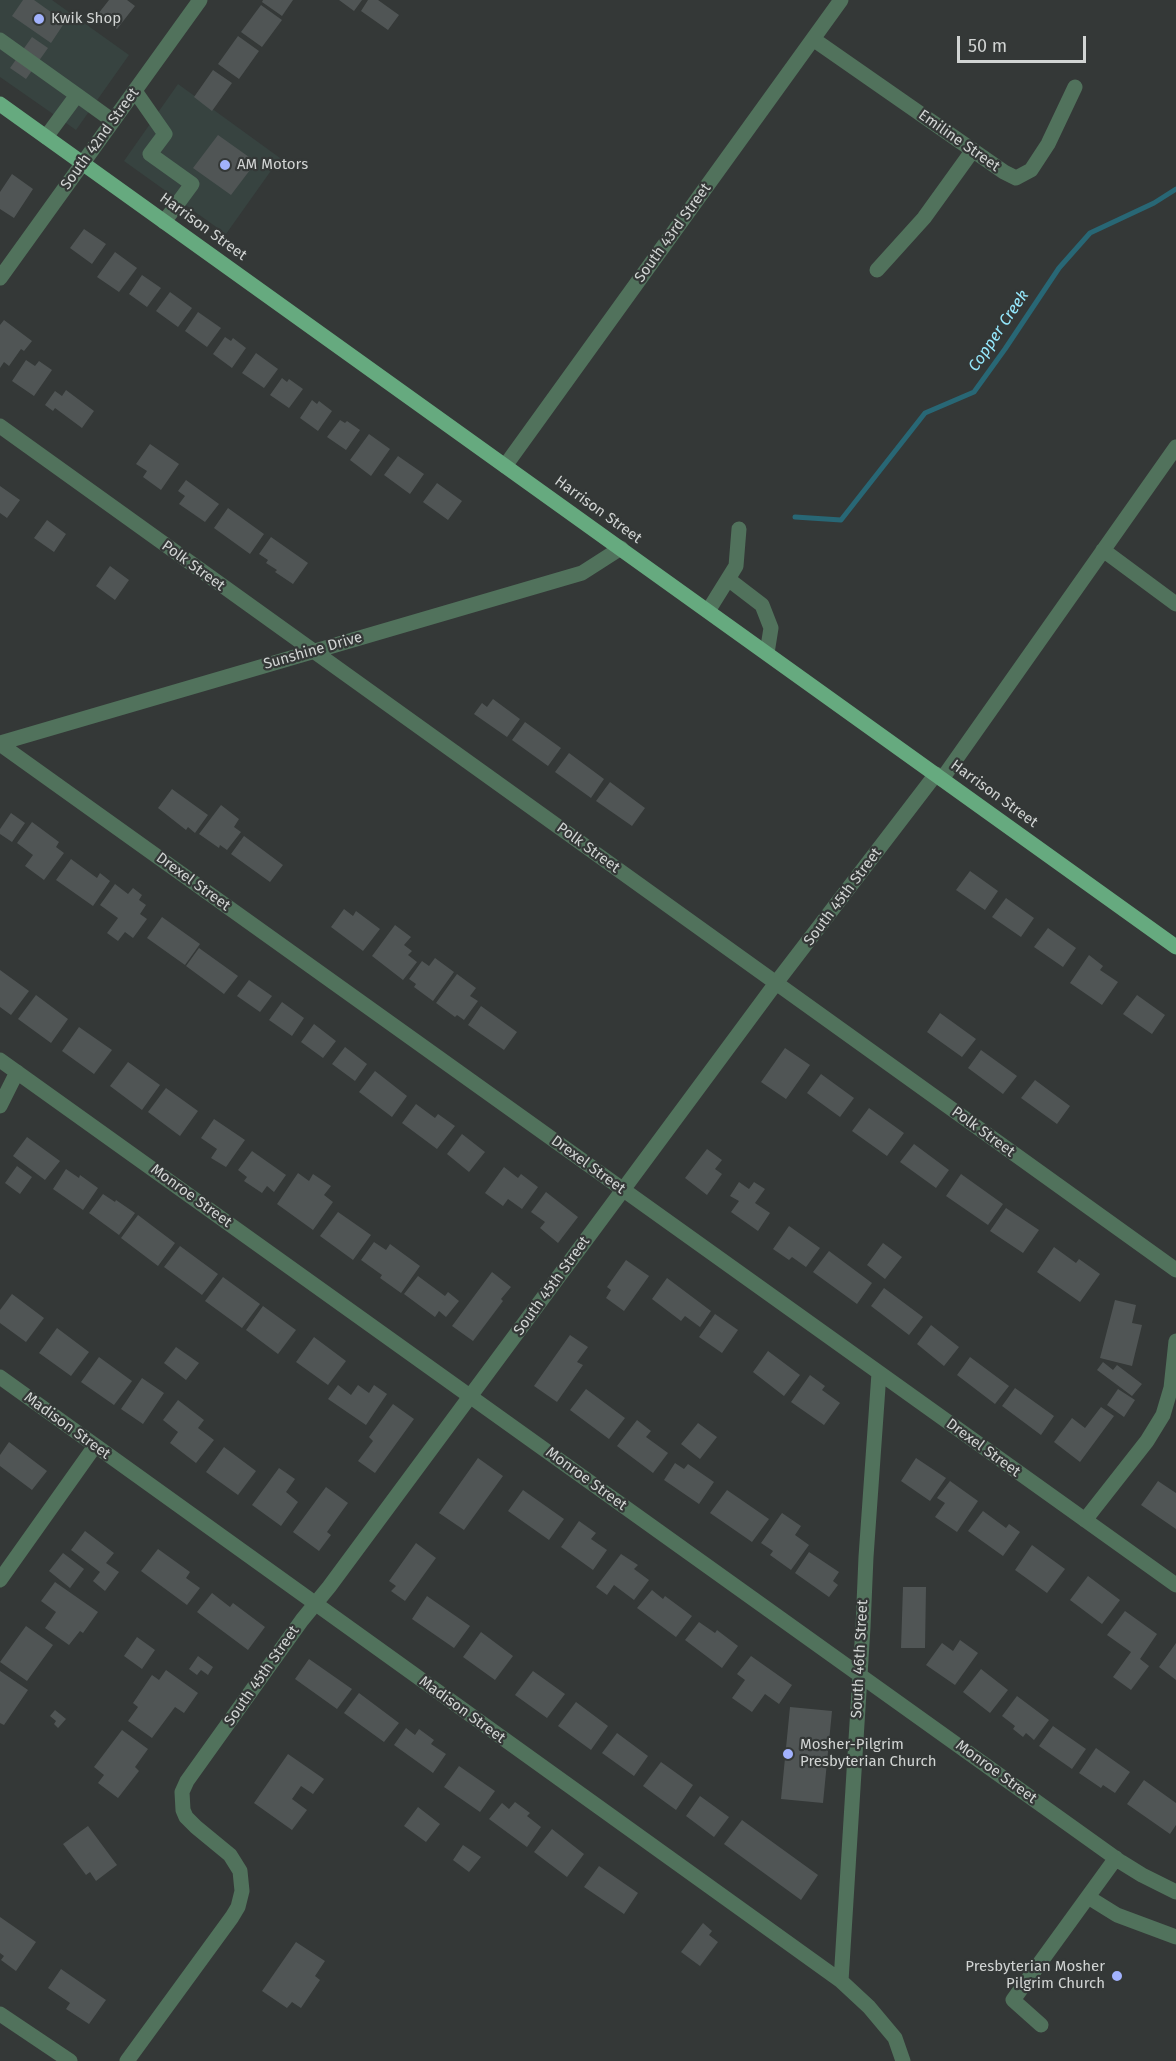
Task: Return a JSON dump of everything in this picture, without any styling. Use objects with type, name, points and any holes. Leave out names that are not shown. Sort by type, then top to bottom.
[{"type":"main road","name":"Harrison Street","points":[[0,104],[1176,946]]},
{"type":"street","name":"South 42nd Street","points":[[0,278],[200,0]]},
{"type":"street","name":"South 43rd Street","points":[[505,466],[841,0]]},
{"type":"street","name":"Emiline Street","points":[[813,39],[1004,172],[1016,178],[1030,170],[1048,144],[1075,87]]},
{"type":"street","points":[[0,40],[113,121]]},
{"type":"street","points":[[135,91],[165,134],[150,154],[192,184],[164,222]]},
{"type":"street","points":[[46,137],[77,95]]},
{"type":"street","points":[[877,270],[924,218],[973,150]]},
{"type":"street","name":"Polk Street","points":[[0,426],[1176,1270]]},
{"type":"street","name":"South 45th Street","points":[[127,2061],[232,1917],[242,1891],[238,1866],[230,1855],[186,1817],[182,1805],[182,1792],[187,1781],[315,1604],[776,983],[939,777],[1176,447]]},
{"type":"street","points":[[708,611],[736,566],[739,529]]},
{"type":"street","name":"Sunshine Drive","points":[[0,743],[582,573],[621,548]]},
{"type":"street","points":[[1103,550],[1176,603]]},
{"type":"street","points":[[728,579],[762,605],[771,628],[767,653]]},
{"type":"street","name":"Drexel Street","points":[[0,743],[1176,1585]]},
{"type":"street","name":"Monroe Street","points":[[0,1060],[1116,1858],[1142,1875],[1176,1892]]},
{"type":"street","points":[[0,1106],[17,1072]]},
{"type":"street","points":[[1084,1520],[1148,1441],[1159,1422],[1171,1389],[1176,1341]]},
{"type":"street","name":"South 46th Street","points":[[841,1981],[879,1373]]},
{"type":"street","name":"Madison Street","points":[[0,1377],[841,1981],[869,2007],[895,2037],[903,2061]]},
{"type":"street","points":[[0,1580],[95,1446]]},
{"type":"street","points":[[1041,2025],[1013,2000],[1116,1858]]},
{"type":"street","points":[[1089,1897],[1117,1915],[1176,1937]]},
{"type":"street","points":[[0,2014],[70,2061]]},
{"type":"shaded area","name":"Kwik Shop","points":[[0,0],[52,0],[129,55],[76,130],[0,77]]},
{"type":"shaded area","points":[[178,84],[280,158],[226,234],[124,161]]},
{"type":"building","name":"Kwik Shop","points":[[23,0],[34,0],[65,22],[51,43],[12,16]]},
{"type":"building","points":[[109,0],[127,0],[135,6],[117,29],[98,14]]},
{"type":"building","points":[[263,0],[293,0],[282,16],[262,2]]},
{"type":"building","points":[[339,0],[362,0],[354,11]]},
{"type":"building","points":[[368,0],[378,0],[399,15],[388,30],[361,11]]},
{"type":"building","points":[[261,5],[282,20],[262,47],[241,32]]},
{"type":"building","points":[[238,36],[259,51],[239,79],[218,64]]},
{"type":"building","points":[[32,37],[48,48],[26,79],[10,68]]},
{"type":"building","points":[[213,70],[232,83],[212,111],[194,97]]},
{"type":"building","name":"AM Motors","points":[[218,135],[256,162],[231,195],[193,168]]},
{"type":"building","points":[[12,174],[33,189],[14,218],[0,209],[0,192]]},
{"type":"building","points":[[84,229],[106,244],[92,264],[70,248]]},
{"type":"building","points":[[115,252],[137,268],[119,292],[97,277]]},
{"type":"building","points":[[142,275],[161,288],[147,307],[129,294]]},
{"type":"building","points":[[170,292],[192,308],[178,327],[156,311]]},
{"type":"building","points":[[198,312],[221,328],[207,347],[185,331]]},
{"type":"building","points":[[4,320],[32,341],[24,351],[21,349],[9,366],[4,362],[0,368],[0,325]]},
{"type":"building","points":[[225,337],[231,341],[233,338],[246,348],[232,368],[213,354]]},
{"type":"building","points":[[256,353],[278,369],[264,388],[242,373]]},
{"type":"building","points":[[26,360],[35,366],[39,361],[52,370],[34,396],[12,381]]},
{"type":"building","points":[[282,378],[287,382],[289,379],[303,389],[289,408],[270,395]]},
{"type":"building","points":[[66,390],[94,411],[82,428],[55,408],[53,411],[45,405],[55,391],[62,396]]},
{"type":"building","points":[[312,400],[317,404],[319,401],[332,411],[318,431],[300,418]]},
{"type":"building","points":[[340,420],[345,423],[347,421],[360,430],[346,450],[327,437]]},
{"type":"building","points":[[369,434],[390,449],[371,476],[350,460]]},
{"type":"building","points":[[150,444],[179,464],[161,490],[143,477],[147,471],[136,464]]},
{"type":"building","points":[[398,456],[424,474],[410,494],[384,475]]},
{"type":"building","points":[[186,480],[219,504],[205,522],[179,504],[185,496],[178,491]]},
{"type":"building","points":[[437,483],[462,501],[448,520],[423,502]]},
{"type":"building","points":[[0,486],[20,500],[7,518],[0,513]]},
{"type":"building","points":[[228,508],[264,534],[250,554],[214,528]]},
{"type":"building","points":[[47,520],[66,534],[54,552],[34,538]]},
{"type":"building","points":[[271,537],[308,563],[293,584],[275,572],[277,570],[266,563],[268,560],[259,554]]},
{"type":"building","points":[[110,566],[129,580],[115,600],[96,586]]},
{"type":"building","points":[[493,699],[520,719],[507,737],[474,714],[482,703],[487,707]]},
{"type":"building","points":[[525,722],[561,748],[548,766],[512,740]]},
{"type":"building","points":[[569,753],[604,779],[591,798],[555,772]]},
{"type":"building","points":[[610,782],[645,808],[632,826],[596,801]]},
{"type":"building","points":[[172,789],[208,815],[195,833],[188,827],[186,830],[158,808]]},
{"type":"building","points":[[221,805],[239,819],[234,827],[241,832],[227,850],[220,845],[219,848],[199,834]]},
{"type":"building","points":[[11,813],[25,823],[12,842],[0,834],[0,829]]},
{"type":"building","points":[[32,822],[59,842],[56,847],[64,853],[44,880],[25,866],[33,855],[17,843]]},
{"type":"building","points":[[244,836],[283,865],[270,882],[231,854]]},
{"type":"building","points":[[71,859],[97,878],[100,873],[110,881],[93,906],[56,880]]},
{"type":"building","points":[[970,871],[998,891],[985,910],[956,890]]},
{"type":"building","points":[[115,884],[128,894],[133,888],[142,895],[139,900],[146,905],[140,914],[147,919],[133,938],[125,932],[118,941],[107,933],[118,918],[100,905]]},
{"type":"building","points":[[1006,898],[1034,918],[1021,937],[992,917]]},
{"type":"building","points":[[344,909],[353,916],[356,911],[380,929],[363,951],[331,927]]},
{"type":"building","points":[[162,917],[200,944],[185,965],[147,938]]},
{"type":"building","points":[[395,925],[411,937],[404,945],[412,951],[408,955],[417,962],[403,980],[372,956]]},
{"type":"building","points":[[1048,928],[1076,948],[1063,967],[1034,947]]},
{"type":"building","points":[[199,948],[238,976],[224,994],[186,966]]},
{"type":"building","points":[[1089,955],[1103,966],[1100,970],[1118,982],[1102,1005],[1070,983]]},
{"type":"building","points":[[435,958],[454,972],[433,1001],[414,987],[416,984],[409,979],[422,961],[429,966]]},
{"type":"building","points":[[0,970],[29,991],[11,1015],[0,1007]]},
{"type":"building","points":[[457,974],[476,988],[470,996],[478,1001],[464,1020],[457,1015],[455,1017],[436,1003]]},
{"type":"building","points":[[249,980],[272,996],[260,1012],[237,996]]},
{"type":"building","points":[[36,995],[68,1019],[51,1043],[18,1019]]},
{"type":"building","points":[[1137,995],[1165,1015],[1152,1034],[1123,1014]]},
{"type":"building","points":[[282,1002],[304,1018],[292,1036],[269,1020]]},
{"type":"building","points":[[481,1006],[517,1032],[504,1050],[468,1025]]},
{"type":"building","points":[[940,1013],[976,1039],[962,1057],[927,1032]]},
{"type":"building","points":[[314,1024],[336,1041],[323,1058],[301,1042]]},
{"type":"building","points":[[79,1027],[112,1050],[94,1074],[62,1051]]},
{"type":"building","points":[[345,1047],[367,1064],[355,1081],[332,1064]]},
{"type":"building","points":[[785,1048],[810,1065],[786,1099],[761,1082]]},
{"type":"building","points":[[981,1050],[1017,1076],[1003,1094],[968,1068]]},
{"type":"building","points":[[128,1062],[160,1085],[142,1110],[110,1086]]},
{"type":"building","points":[[375,1071],[407,1096],[392,1117],[359,1092]]},
{"type":"building","points":[[821,1074],[854,1098],[840,1117],[807,1093]]},
{"type":"building","points":[[1035,1080],[1070,1106],[1057,1124],[1021,1098]]},
{"type":"building","points":[[166,1088],[198,1111],[180,1136],[148,1112]]},
{"type":"building","points":[[416,1104],[435,1118],[438,1114],[455,1126],[437,1149],[402,1123]]},
{"type":"building","points":[[869,1108],[904,1133],[887,1156],[852,1131]]},
{"type":"building","points":[[214,1119],[245,1140],[226,1167],[211,1158],[217,1149],[201,1138]]},
{"type":"building","points":[[462,1134],[485,1152],[469,1172],[447,1154]]},
{"type":"building","points":[[27,1137],[60,1161],[45,1180],[13,1156]]},
{"type":"building","points":[[914,1144],[949,1170],[936,1188],[900,1162]]},
{"type":"building","points":[[707,1149],[722,1160],[715,1169],[722,1174],[707,1195],[685,1178]]},
{"type":"building","points":[[252,1151],[286,1175],[274,1192],[267,1186],[262,1193],[244,1181],[247,1177],[238,1170]]},
{"type":"building","points":[[17,1166],[32,1177],[20,1194],[5,1183]]},
{"type":"building","points":[[504,1167],[518,1178],[521,1174],[538,1187],[522,1209],[508,1199],[503,1206],[485,1193]]},
{"type":"building","points":[[66,1169],[79,1178],[80,1175],[98,1188],[83,1210],[53,1189]]},
{"type":"building","points":[[298,1173],[309,1181],[313,1174],[331,1186],[324,1195],[333,1202],[313,1230],[277,1204]]},
{"type":"building","points":[[961,1174],[1003,1204],[988,1225],[946,1196]]},
{"type":"building","points":[[739,1182],[749,1189],[754,1182],[765,1189],[755,1203],[770,1213],[758,1231],[731,1212],[739,1201],[730,1196]]},
{"type":"building","points":[[546,1192],[578,1217],[558,1243],[540,1228],[545,1222],[531,1212]]},
{"type":"building","points":[[103,1194],[135,1213],[119,1235],[89,1213]]},
{"type":"building","points":[[1006,1208],[1039,1230],[1023,1253],[990,1231]]},
{"type":"building","points":[[338,1212],[371,1235],[353,1260],[320,1236]]},
{"type":"building","points":[[138,1215],[175,1243],[158,1266],[121,1238]]},
{"type":"building","points":[[789,1226],[820,1248],[806,1267],[792,1257],[789,1260],[773,1249]]},
{"type":"building","points":[[374,1242],[386,1250],[390,1244],[420,1266],[401,1293],[361,1260]]},
{"type":"building","points":[[883,1243],[902,1257],[885,1279],[867,1265]]},
{"type":"building","points":[[180,1246],[218,1274],[202,1295],[164,1267]]},
{"type":"building","points":[[1054,1247],[1076,1263],[1079,1259],[1100,1274],[1080,1302],[1037,1272]]},
{"type":"building","points":[[829,1251],[872,1283],[857,1304],[813,1272]]},
{"type":"building","points":[[626,1260],[649,1276],[624,1311],[606,1298],[611,1290],[607,1287]]},
{"type":"building","points":[[492,1272],[511,1287],[473,1341],[452,1326]]},
{"type":"building","points":[[418,1276],[445,1296],[448,1292],[459,1301],[446,1317],[439,1311],[435,1317],[404,1294]]},
{"type":"building","points":[[223,1277],[260,1304],[242,1328],[205,1301]]},
{"type":"building","points":[[667,1278],[711,1311],[700,1327],[685,1316],[681,1321],[652,1299]]},
{"type":"building","points":[[884,1288],[923,1317],[909,1335],[871,1306]]},
{"type":"building","points":[[12,1294],[44,1318],[26,1342],[0,1323],[0,1310]]},
{"type":"building","points":[[1115,1300],[1136,1305],[1132,1323],[1142,1325],[1132,1366],[1100,1358]]},
{"type":"building","points":[[263,1306],[296,1330],[278,1354],[246,1330]]},
{"type":"building","points":[[715,1314],[738,1330],[722,1353],[699,1337]]},
{"type":"building","points":[[931,1325],[959,1347],[944,1366],[917,1344]]},
{"type":"building","points":[[57,1328],[89,1352],[71,1376],[39,1353]]},
{"type":"building","points":[[570,1335],[588,1347],[577,1362],[583,1365],[557,1402],[534,1386]]},
{"type":"building","points":[[314,1337],[346,1361],[328,1385],[296,1362]]},
{"type":"building","points":[[176,1347],[199,1363],[186,1380],[164,1363]]},
{"type":"building","points":[[768,1351],[800,1375],[784,1396],[753,1372]]},
{"type":"building","points":[[99,1357],[132,1381],[114,1405],[81,1382]]},
{"type":"building","points":[[970,1357],[1009,1386],[995,1404],[957,1375]]},
{"type":"building","points":[[1103,1362],[1113,1370],[1117,1365],[1142,1384],[1132,1396],[1097,1370]]},
{"type":"building","points":[[810,1375],[825,1386],[822,1390],[840,1403],[824,1425],[791,1402]]},
{"type":"building","points":[[142,1378],[164,1393],[143,1424],[121,1409]]},
{"type":"building","points":[[338,1385],[351,1395],[358,1385],[369,1393],[374,1385],[387,1394],[366,1425],[328,1399]]},
{"type":"building","points":[[1015,1388],[1054,1416],[1041,1435],[1002,1406]]},
{"type":"building","points":[[586,1389],[625,1418],[609,1439],[570,1410]]},
{"type":"building","points":[[1118,1389],[1135,1400],[1124,1417],[1107,1405]]},
{"type":"building","points":[[178,1400],[204,1420],[198,1428],[214,1440],[196,1463],[170,1443],[178,1432],[163,1420]]},
{"type":"building","points":[[393,1404],[414,1419],[375,1473],[358,1461],[373,1441],[369,1437]]},
{"type":"building","points":[[1101,1407],[1114,1416],[1080,1462],[1054,1442],[1072,1418],[1085,1428]]},
{"type":"building","points":[[637,1420],[651,1431],[646,1437],[668,1453],[653,1473],[617,1446]]},
{"type":"building","points":[[698,1423],[717,1437],[700,1459],[681,1444]]},
{"type":"building","points":[[9,1442],[47,1471],[32,1490],[0,1466],[0,1455]]},
{"type":"building","points":[[224,1447],[256,1471],[238,1495],[206,1472]]},
{"type":"building","points":[[478,1458],[503,1476],[464,1530],[439,1513]]},
{"type":"building","points":[[916,1458],[946,1478],[930,1501],[901,1481]]},
{"type":"building","points":[[675,1463],[684,1469],[688,1464],[714,1482],[699,1504],[664,1480]]},
{"type":"building","points":[[279,1468],[295,1479],[286,1492],[298,1502],[281,1526],[252,1505]]},
{"type":"building","points":[[950,1481],[978,1501],[957,1532],[935,1517],[945,1503],[937,1498]]},
{"type":"building","points":[[1158,1481],[1176,1493],[1176,1529],[1141,1505]]},
{"type":"building","points":[[326,1487],[348,1503],[327,1532],[331,1535],[319,1551],[293,1532]]},
{"type":"building","points":[[523,1490],[564,1519],[549,1540],[508,1511]]},
{"type":"building","points":[[727,1490],[769,1519],[752,1542],[710,1513]]},
{"type":"building","points":[[983,1511],[1006,1528],[1009,1524],[1020,1532],[1003,1556],[968,1531]]},
{"type":"building","points":[[782,1513],[801,1526],[795,1535],[809,1545],[791,1570],[770,1555],[773,1551],[761,1543]]},
{"type":"building","points":[[579,1521],[596,1533],[591,1539],[607,1550],[593,1570],[561,1547]]},
{"type":"building","points":[[85,1531],[114,1553],[106,1563],[119,1572],[105,1591],[93,1581],[100,1572],[71,1550]]},
{"type":"building","points":[[416,1543],[436,1558],[405,1601],[391,1591],[396,1586],[389,1581]]},
{"type":"building","points":[[1032,1545],[1065,1569],[1047,1593],[1015,1570]]},
{"type":"building","points":[[158,1549],[190,1572],[186,1578],[200,1588],[187,1605],[141,1571]]},
{"type":"building","points":[[809,1552],[839,1572],[833,1581],[838,1585],[829,1597],[795,1573]]},
{"type":"building","points":[[63,1553],[84,1569],[70,1588],[49,1571]]},
{"type":"building","points":[[621,1554],[638,1565],[634,1569],[649,1580],[634,1600],[614,1585],[607,1595],[596,1587]]},
{"type":"building","points":[[1088,1576],[1120,1600],[1102,1624],[1070,1600]]},
{"type":"building","points":[[55,1582],[98,1612],[83,1633],[80,1631],[69,1645],[45,1628],[56,1612],[41,1601]]},
{"type":"building","points":[[903,1587],[926,1587],[925,1648],[901,1648]]},
{"type":"building","points":[[652,1590],[663,1599],[665,1596],[692,1616],[676,1637],[637,1608]]},
{"type":"building","points":[[212,1593],[230,1607],[233,1603],[265,1627],[248,1650],[197,1612]]},
{"type":"building","points":[[427,1596],[470,1626],[454,1648],[412,1619]]},
{"type":"building","points":[[1125,1611],[1157,1634],[1140,1659],[1149,1666],[1131,1690],[1113,1677],[1131,1652],[1107,1635]]},
{"type":"building","points":[[699,1622],[715,1633],[717,1630],[738,1646],[722,1668],[685,1640]]},
{"type":"building","points":[[26,1626],[53,1645],[27,1681],[0,1662]]},
{"type":"building","points":[[481,1632],[513,1656],[495,1680],[463,1657]]},
{"type":"building","points":[[137,1637],[155,1650],[142,1669],[124,1656]]},
{"type":"building","points":[[960,1640],[978,1653],[955,1685],[926,1665],[942,1643],[953,1651]]},
{"type":"building","points":[[1176,1643],[1176,1680],[1159,1667]]},
{"type":"building","points":[[198,1656],[213,1667],[208,1675],[201,1670],[197,1675],[189,1669]]},
{"type":"building","points":[[751,1656],[792,1685],[779,1704],[765,1694],[752,1712],[732,1698],[745,1680],[737,1674]]},
{"type":"building","points":[[309,1659],[352,1689],[337,1709],[295,1679]]},
{"type":"building","points":[[981,1669],[1008,1690],[990,1713],[963,1692]]},
{"type":"building","points":[[166,1670],[198,1693],[184,1713],[175,1707],[152,1738],[128,1721],[138,1707],[133,1703],[152,1675],[159,1680]]},
{"type":"building","points":[[0,1671],[28,1690],[4,1725],[0,1723]]},
{"type":"building","points":[[533,1671],[565,1694],[547,1718],[515,1695]]},
{"type":"building","points":[[359,1693],[399,1723],[384,1742],[344,1713]]},
{"type":"building","points":[[1017,1696],[1049,1720],[1034,1740],[1026,1733],[1023,1737],[1013,1729],[1015,1726],[1002,1716]]},
{"type":"building","points":[[576,1702],[608,1726],[591,1750],[558,1726]]},
{"type":"building","points":[[790,1707],[832,1711],[823,1803],[781,1799]]},
{"type":"building","points":[[55,1710],[66,1719],[58,1728],[54,1724],[56,1721],[50,1716]]},
{"type":"building","points":[[1053,1726],[1086,1749],[1072,1769],[1039,1746]]},
{"type":"building","points":[[406,1728],[415,1735],[419,1729],[434,1740],[431,1744],[446,1754],[433,1773],[394,1745]]},
{"type":"building","points":[[122,1730],[148,1749],[135,1767],[139,1771],[118,1798],[98,1783],[104,1775],[94,1767]]},
{"type":"building","points":[[617,1733],[648,1756],[634,1776],[602,1753]]},
{"type":"building","points":[[1096,1748],[1130,1772],[1115,1793],[1103,1785],[1101,1788],[1079,1773]]},
{"type":"building","points":[[288,1754],[324,1779],[313,1794],[301,1786],[292,1799],[307,1810],[292,1830],[254,1803]]},
{"type":"building","points":[[661,1762],[693,1785],[676,1810],[643,1786]]},
{"type":"building","points":[[459,1766],[495,1791],[480,1812],[444,1787]]},
{"type":"building","points":[[1144,1780],[1176,1803],[1176,1825],[1170,1834],[1127,1804]]},
{"type":"building","points":[[700,1796],[729,1817],[714,1837],[686,1816]]},
{"type":"building","points":[[515,1802],[530,1813],[527,1816],[541,1827],[527,1847],[489,1819],[502,1803],[509,1809]]},
{"type":"building","points":[[418,1807],[440,1824],[426,1842],[404,1826]]},
{"type":"building","points":[[742,1820],[818,1875],[801,1900],[724,1844]]},
{"type":"building","points":[[88,1826],[117,1865],[96,1881],[90,1872],[86,1875],[63,1844]]},
{"type":"building","points":[[552,1829],[584,1854],[567,1877],[534,1852]]},
{"type":"building","points":[[463,1845],[481,1857],[469,1872],[453,1860]]},
{"type":"building","points":[[599,1866],[638,1893],[624,1914],[584,1887]]},
{"type":"building","points":[[0,1917],[36,1942],[16,1971],[1,1960],[4,1956],[0,1953]]},
{"type":"building","points":[[703,1923],[712,1931],[709,1935],[718,1942],[700,1966],[681,1952]]},
{"type":"building","points":[[296,1942],[325,1961],[315,1976],[320,1980],[301,2008],[292,2002],[287,2008],[262,1991]]},
{"type":"building","points":[[61,1969],[106,2000],[89,2024],[66,2009],[70,2003],[48,1988]]},
{"type":"waterway","name":"Copper Creek","points":[[795,517],[841,520],[925,413],[974,392],[1059,268],[1090,233],[1154,203],[1176,189]]},
{"type":"place","name":"Kwik Shop","points":[[39,19]]},
{"type":"place","name":"AM Motors","points":[[225,165]]},
{"type":"place","name":"Mosher-Pilgrim Presbyterian Church","points":[[788,1754]]},
{"type":"place","name":"Presbyterian Mosher Pilgrim Church","points":[[1117,1976]]}]
